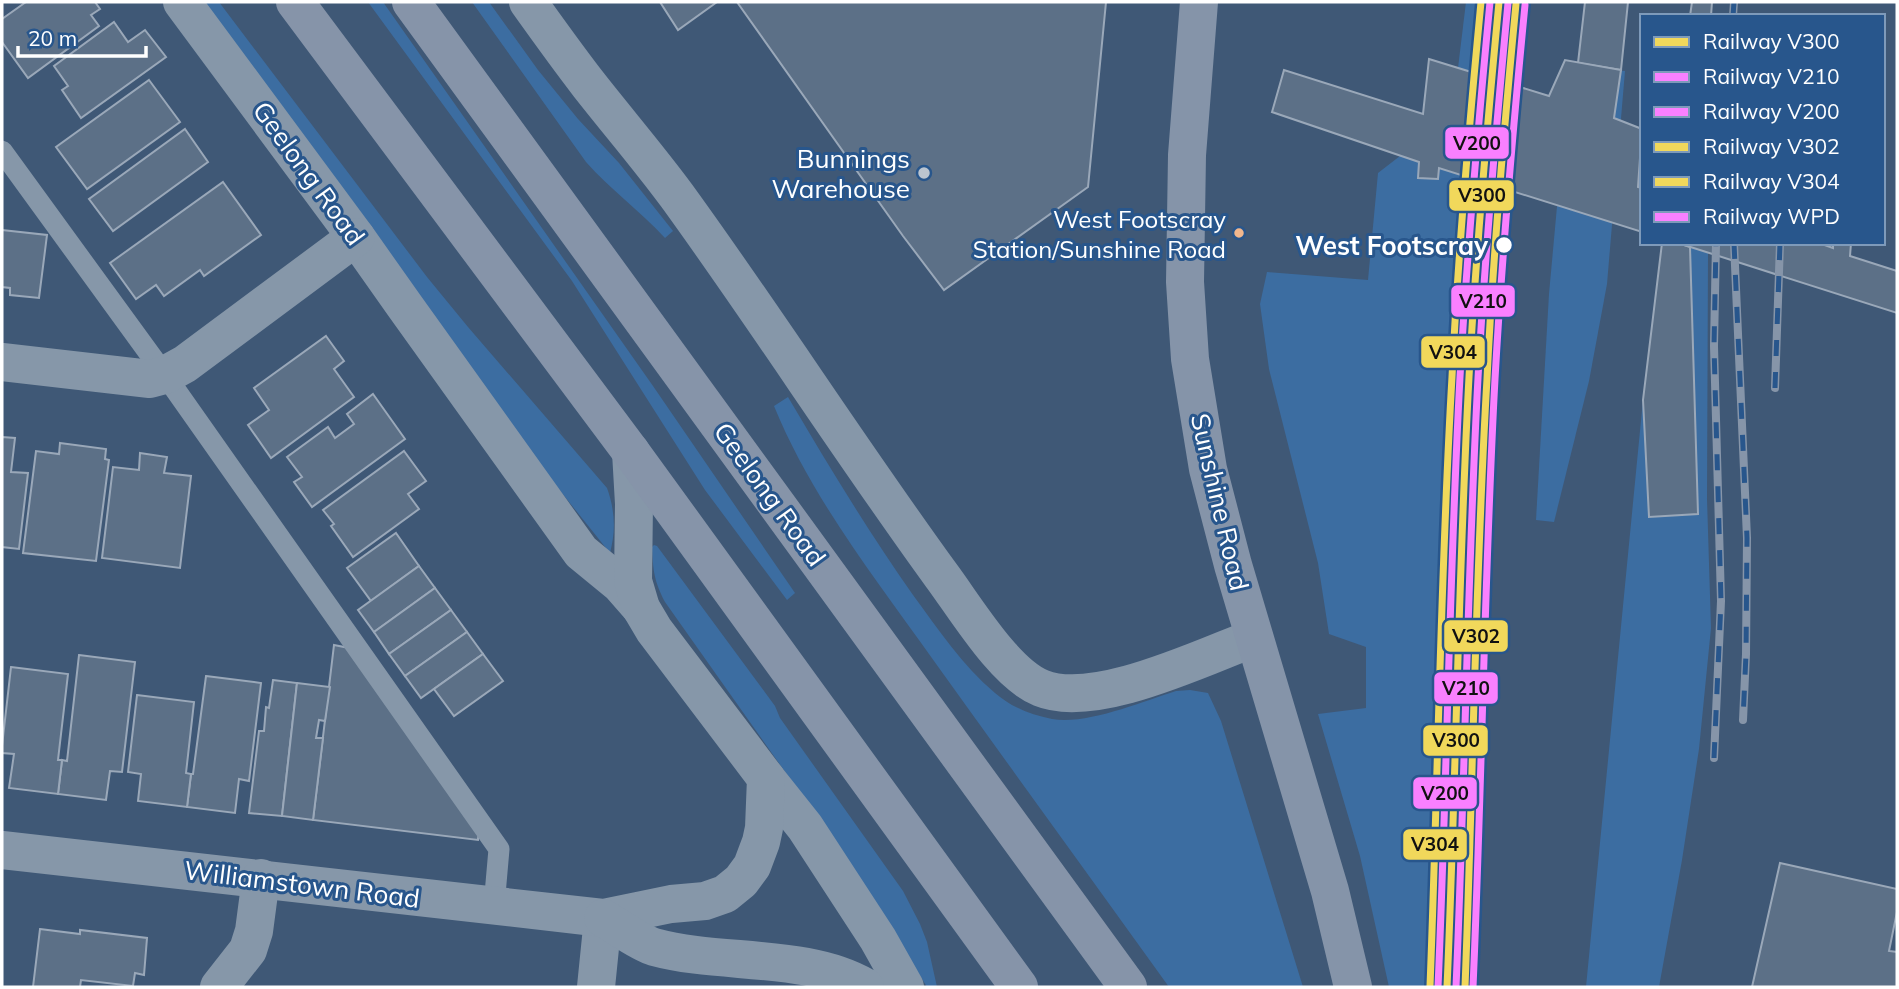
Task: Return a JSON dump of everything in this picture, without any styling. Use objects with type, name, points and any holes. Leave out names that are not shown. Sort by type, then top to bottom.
[{"type":"highway","points":[[295,2],[631,452],[1019,987]]},
{"type":"highway","name":"Geelong Road","points":[[411,2],[1122,979]]},
{"type":"main road","name":"Sunshine Road","points":[[1199,2],[1187,155],[1185,282],[1189,359],[1208,469],[1233,565],[1330,891],[1353,987]]},
{"type":"street","name":"Geelong Road","points":[[182,2],[356,237],[580,552],[620,584],[641,608],[654,630],[805,827],[878,939],[905,987]]},
{"type":"street","points":[[528,2],[581,75],[677,196],[910,532],[994,647],[1022,677],[1050,691],[1080,693],[1106,690],[1136,682],[1254,638]]},
{"type":"street","points":[[2,362],[150,379],[165,375],[186,364],[356,237]]},
{"type":"street","name":"Geelong Road","points":[[631,452],[634,504],[633,581],[641,608]]},
{"type":"street","name":"Williamstown Road","points":[[2,850],[603,918],[671,904],[705,901],[734,888],[752,866],[761,842],[766,813],[766,778]]},
{"type":"street","points":[[219,987],[248,950],[254,931],[261,878]]},
{"type":"street","points":[[596,987],[603,918]]},
{"type":"street","name":"Williamstown Road","points":[[603,918],[652,947],[720,959],[821,969],[865,987]]},
{"type":"lane","points":[[2,151],[165,375],[499,849],[494,906]]},
{"type":"shaded area","points":[[204,2],[219,2],[427,277],[607,488],[614,520],[610,553],[549,477]]},
{"type":"shaded area","points":[[368,2],[383,2],[653,386],[795,593],[787,600],[705,490],[572,281]]},
{"type":"shaded area","points":[[472,2],[489,2],[538,70],[619,163],[673,231],[665,238],[586,162]]},
{"type":"shaded area","points":[[1466,2],[1483,2],[1476,74],[1458,68]]},
{"type":"shaded area","points":[[1595,68],[1625,71],[1607,284],[1589,381],[1554,522],[1536,520],[1549,294],[1567,97]]},
{"type":"shaded area","points":[[1400,156],[1468,177],[1451,349],[1432,987],[1389,987],[1360,856],[1318,714],[1366,708],[1366,647],[1329,634],[1318,563],[1269,369],[1260,304],[1267,272],[1368,280],[1378,173]]},
{"type":"shaded area","points":[[1690,247],[1708,253],[1707,499],[1711,628],[1699,749],[1659,987],[1586,987],[1643,400],[1649,517],[1698,514]]},
{"type":"shaded area","points":[[788,397],[849,498],[913,595],[961,659],[1001,698],[1029,713],[1066,720],[1097,716],[1176,691],[1208,693],[1221,721],[1303,987],[1169,987],[846,538],[807,474],[774,406]]},
{"type":"shaded area","points":[[654,545],[775,706],[780,718],[903,891],[927,942],[937,987],[927,987],[788,776],[665,602],[655,575]]},
{"type":"building","points":[[26,2],[95,2],[100,9],[91,15],[99,26],[28,78],[2,42],[2,19]]},
{"type":"building","points":[[660,2],[717,2],[678,30]]},
{"type":"building","points":[[737,2],[1106,2],[1088,187],[944,290]]},
{"type":"building","points":[[1585,2],[1628,2],[1621,70],[1578,63]]},
{"type":"building","points":[[1692,2],[1712,2],[1711,14],[1690,14]]},
{"type":"building","points":[[114,22],[128,42],[145,30],[166,57],[81,118],[62,90],[68,86],[54,66]]},
{"type":"building","name":"West Footscray","points":[[1429,59],[1549,96],[1565,60],[1621,70],[1614,118],[1640,128],[1640,231],[1439,168],[1438,179],[1418,178],[1419,162],[1272,112],[1284,70],[1423,114]]},
{"type":"building","points":[[149,80],[180,122],[87,189],[56,147]]},
{"type":"building","points":[[185,129],[208,162],[113,231],[89,199]]},
{"type":"building","points":[[223,182],[261,235],[204,276],[200,270],[164,296],[156,285],[136,299],[110,263]]},
{"type":"building","points":[[2,230],[47,235],[39,298],[10,295],[10,288],[2,287]]},
{"type":"building","points":[[1662,245],[1684,245],[1690,247],[1698,514],[1649,517],[1643,400]]},
{"type":"building","points":[[1684,245],[1825,245],[1833,248],[1833,245],[1851,245],[1850,256],[1897,271],[1897,313]]},
{"type":"building","points":[[326,336],[344,361],[334,369],[354,397],[271,458],[248,425],[269,410],[254,388]]},
{"type":"building","points":[[373,394],[405,439],[312,507],[294,482],[302,477],[287,457],[328,427],[335,438],[354,424],[347,414]]},
{"type":"building","points":[[2,437],[15,438],[11,472],[28,473],[19,549],[2,547]]},
{"type":"building","points":[[60,443],[106,449],[105,459],[109,460],[96,561],[23,553],[36,451],[59,454]]},
{"type":"building","points":[[404,451],[426,481],[408,494],[419,509],[353,557],[323,510]]},
{"type":"building","points":[[140,453],[167,457],[164,473],[191,476],[180,568],[102,558],[113,467],[139,470]]},
{"type":"building","points":[[396,533],[419,566],[371,601],[347,568]]},
{"type":"building","points":[[419,566],[435,588],[374,632],[358,610]]},
{"type":"building","points":[[435,588],[451,610],[389,654],[374,632]]},
{"type":"building","points":[[451,610],[467,632],[405,676],[389,654]]},
{"type":"building","points":[[467,632],[483,654],[421,698],[405,676]]},
{"type":"building","points":[[334,645],[349,648],[479,828],[478,840],[313,820]]},
{"type":"building","points":[[483,654],[503,681],[454,716],[434,689]]},
{"type":"building","points":[[79,655],[135,662],[122,772],[110,771],[106,800],[58,794],[62,760],[67,761]]},
{"type":"building","points":[[11,667],[68,674],[58,760],[62,760],[58,794],[9,788],[14,754],[2,753],[2,746]]},
{"type":"building","points":[[206,676],[261,683],[249,781],[239,779],[235,813],[187,807]]},
{"type":"building","points":[[273,680],[297,683],[282,816],[249,813],[259,731],[264,731],[266,707],[269,708]]},
{"type":"building","points":[[297,683],[330,687],[325,721],[319,720],[316,738],[323,738],[313,820],[282,816]]},
{"type":"building","points":[[137,695],[194,702],[186,773],[191,774],[187,807],[138,801],[141,774],[128,772]]},
{"type":"building","points":[[1780,863],[1897,889],[1897,912],[1889,951],[1897,952],[1897,987],[1752,987]]},
{"type":"building","points":[[40,929],[80,934],[80,930],[147,938],[144,975],[135,973],[133,986],[81,980],[80,987],[33,987]]},
{"type":"railway","points":[[1733,14],[1734,2]]},
{"type":"railway","points":[[1714,758],[1721,601],[1714,346],[1716,245]]},
{"type":"railway","points":[[1734,245],[1747,538],[1743,720]]},
{"type":"railway","points":[[1775,388],[1780,245]]},
{"type":"rail line","name":"V304","points":[[1430,986],[1454,330],[1481,2]]},
{"type":"rail line","name":"V200","points":[[1438,987],[1460,377],[1490,2]]},
{"type":"rail line","name":"V300","points":[[1447,987],[1469,377],[1499,2]]},
{"type":"rail line","name":"V210","points":[[1456,987],[1478,378],[1508,3]]},
{"type":"rail line","name":"V302","points":[[1465,987],[1489,332],[1516,4]]},
{"type":"rail line","name":"WPD","points":[[1473,987],[1495,379],[1525,5]]},
{"type":"place","name":"Bunnings Warehouse","points":[[924,173]]},
{"type":"place","name":"West Footscray Station/Sunshine Road","points":[[1239,233]]},
{"type":"place","name":"West Footscray","points":[[1504,245]]}]
